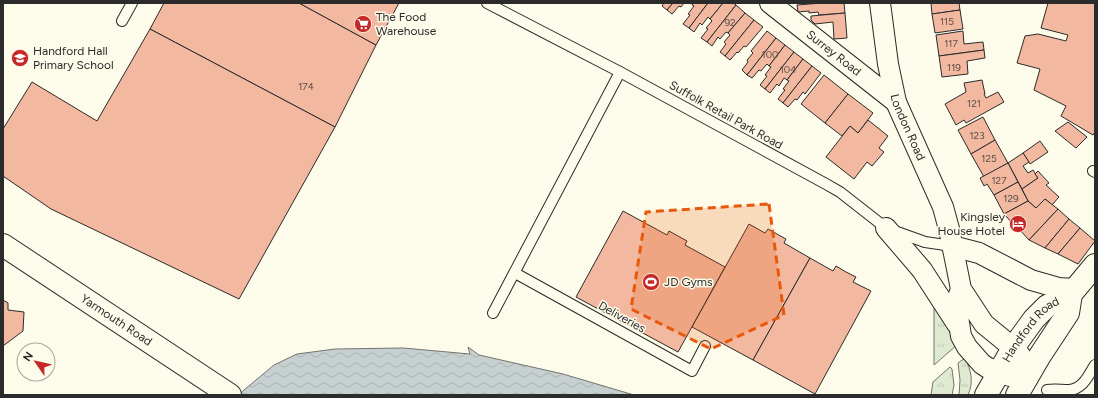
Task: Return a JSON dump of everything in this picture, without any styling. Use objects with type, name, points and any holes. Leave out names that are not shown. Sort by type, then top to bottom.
[{"type":"main road","name":"Yarmouth Road","points":[[3,245],[230,395]]},
{"type":"main road","name":"Handford Road","points":[[998,373],[1026,330],[1047,306],[1073,292],[1095,265]]},
{"type":"main road","name":"Handford Road","points":[[1022,387],[1039,357],[1068,313],[1073,292]]},
{"type":"main road","points":[[986,395],[998,373]]},
{"type":"street","name":"Surrey Road","points":[[770,3],[896,102]]},
{"type":"street","name":"London Road","points":[[880,3],[888,64],[896,102],[942,207],[961,288],[984,324],[1020,355],[1025,364],[1022,387],[982,364],[967,346],[961,336],[956,303],[961,288]]},
{"type":"street","points":[[886,228],[922,270],[960,329]]},
{"type":"street","points":[[952,246],[979,253],[1031,280],[1073,292]]},
{"type":"lane","points":[[122,21],[132,3]]},
{"type":"lane","name":"Suffolk Retail Park Road","points":[[487,3],[620,72],[840,192],[886,228],[925,242],[952,246]]},
{"type":"lane","points":[[493,313],[620,72]]},
{"type":"lane","name":"Deliveries","points":[[514,272],[692,371],[705,346]]},
{"type":"lane","points":[[1022,387],[1047,393],[1055,389],[1070,390],[1081,386],[1095,365]]},
{"type":"highlighted area","points":[[769,204],[784,315],[711,349],[631,309],[646,212]]},
{"type":"green space","points":[[936,304],[958,344],[934,365],[934,305]]},
{"type":"green space","points":[[965,358],[969,367],[971,385],[968,395],[959,395],[960,380],[958,363]]},
{"type":"green space","points":[[950,367],[952,369],[954,385],[952,395],[931,395],[933,382]]},
{"type":"water","points":[[468,347],[479,355],[563,374],[634,395],[238,395],[274,365],[297,354],[335,349],[403,348],[470,354]]},
{"type":"building","points":[[164,3],[299,3],[376,45],[335,127],[150,29]]},
{"type":"building","name":"The Food Warehouse","points":[[299,3],[399,3],[376,45]]},
{"type":"building","points":[[664,3],[673,3],[667,10],[662,6]]},
{"type":"building","points":[[673,3],[684,3],[672,14],[667,10]]},
{"type":"building","points":[[693,3],[708,3],[689,28],[683,24],[690,15],[688,14],[694,6],[692,5]]},
{"type":"building","points":[[708,3],[723,3],[710,19],[708,17],[702,25],[700,23],[694,32],[689,28]]},
{"type":"building","points":[[723,3],[733,3],[736,5],[707,42],[701,38],[708,29],[706,28],[712,21],[710,19]]},
{"type":"building","points":[[844,3],[845,13],[819,15],[818,12],[798,12],[797,5]]},
{"type":"building","points":[[931,3],[959,3],[960,10],[932,14]]},
{"type":"building","points":[[1048,3],[1095,3],[1095,132],[1093,135],[1061,116],[1066,106],[1034,90],[1040,69],[1017,63],[1025,36],[1038,34],[1066,41],[1068,35],[1041,28]]},
{"type":"building","points":[[736,5],[745,13],[728,33],[726,32],[720,39],[718,37],[712,46],[707,42]]},
{"type":"building","points":[[960,10],[963,29],[935,33],[932,14]]},
{"type":"building","points":[[745,13],[754,20],[725,56],[720,52],[726,44],[724,42],[730,35],[728,33]]},
{"type":"building","points":[[845,13],[847,38],[834,39],[833,22],[815,24],[811,20],[811,16]]},
{"type":"building","points":[[754,20],[763,27],[746,47],[744,46],[730,60],[725,56]]},
{"type":"building","points":[[150,29],[335,127],[239,299],[51,209],[3,176],[3,129],[32,82],[97,121]]},
{"type":"building","points":[[767,31],[776,38],[747,75],[742,70],[748,62],[747,60],[753,53],[751,51]]},
{"type":"building","points":[[963,31],[964,44],[983,42],[984,50],[939,56],[936,35]]},
{"type":"building","points":[[776,38],[785,45],[769,66],[767,64],[752,78],[747,75]]},
{"type":"building","points":[[785,45],[794,52],[765,89],[760,85],[767,76],[765,75],[771,67],[769,66]]},
{"type":"building","points":[[984,50],[985,58],[967,61],[968,74],[942,77],[939,56]]},
{"type":"building","points":[[794,52],[803,59],[787,80],[784,78],[779,86],[777,84],[770,93],[765,89]]},
{"type":"building","points":[[803,59],[812,66],[783,103],[778,99],[785,90],[783,89],[789,81],[787,80]]},
{"type":"building","points":[[812,66],[821,73],[805,94],[803,92],[797,100],[795,99],[788,107],[783,103]]},
{"type":"building","points":[[824,75],[848,94],[825,123],[801,104]]},
{"type":"building","points":[[982,80],[986,98],[998,92],[1004,102],[966,123],[964,120],[956,125],[945,104],[966,92],[964,83]]},
{"type":"building","points":[[848,94],[873,113],[858,133],[850,126],[842,136],[825,123]]},
{"type":"building","points":[[983,117],[995,140],[971,154],[958,130]]},
{"type":"building","points":[[868,120],[888,136],[879,148],[884,152],[872,166],[867,162],[854,179],[826,157],[850,126],[858,133]]},
{"type":"building","points":[[1068,122],[1087,137],[1076,148],[1055,131]]},
{"type":"building","points":[[995,140],[1008,163],[984,177],[971,154]]},
{"type":"building","points":[[1040,141],[1048,152],[1030,164],[1023,153]]},
{"type":"building","points":[[1023,153],[1029,162],[1023,166],[1028,173],[1033,170],[1038,178],[1022,189],[1008,163]]},
{"type":"building","points":[[1008,163],[1018,182],[994,195],[987,184],[984,186],[980,178]]},
{"type":"building","points":[[1038,171],[1049,183],[1046,185],[1059,197],[1052,205],[1045,199],[1036,208],[1028,201],[1022,189],[1038,178],[1035,174]]},
{"type":"building","points":[[1018,182],[1028,201],[1004,214],[994,195]]},
{"type":"building","points":[[1045,199],[1058,209],[1029,240],[1018,228],[1016,230],[1012,227],[1014,225],[1004,214],[1028,201],[1036,208]]},
{"type":"building","points":[[1058,209],[1069,219],[1045,248],[1029,240]]},
{"type":"building","name":"JD Gyms","points":[[623,211],[667,235],[669,231],[687,241],[685,245],[725,267],[678,352],[576,297]]},
{"type":"building","points":[[1069,219],[1080,228],[1058,254],[1045,248]]},
{"type":"building","points":[[749,224],[765,233],[768,229],[786,239],[784,243],[810,258],[753,360],[692,327]]},
{"type":"building","points":[[1080,228],[1095,241],[1078,264],[1058,254]]},
{"type":"building","points":[[810,258],[833,271],[836,266],[856,277],[853,282],[871,291],[815,394],[753,360]]},
{"type":"building","points":[[3,300],[8,303],[8,310],[24,312],[23,331],[3,346]]},
{"type":"place","name":"The Food Warehouse","points":[[363,24]]},
{"type":"place","name":"Handford Hall Primary School","points":[[20,58]]},
{"type":"place","name":"Kingsley House Hotel","points":[[1018,224]]},
{"type":"place","name":"JD Gyms","points":[[651,282]]}]
